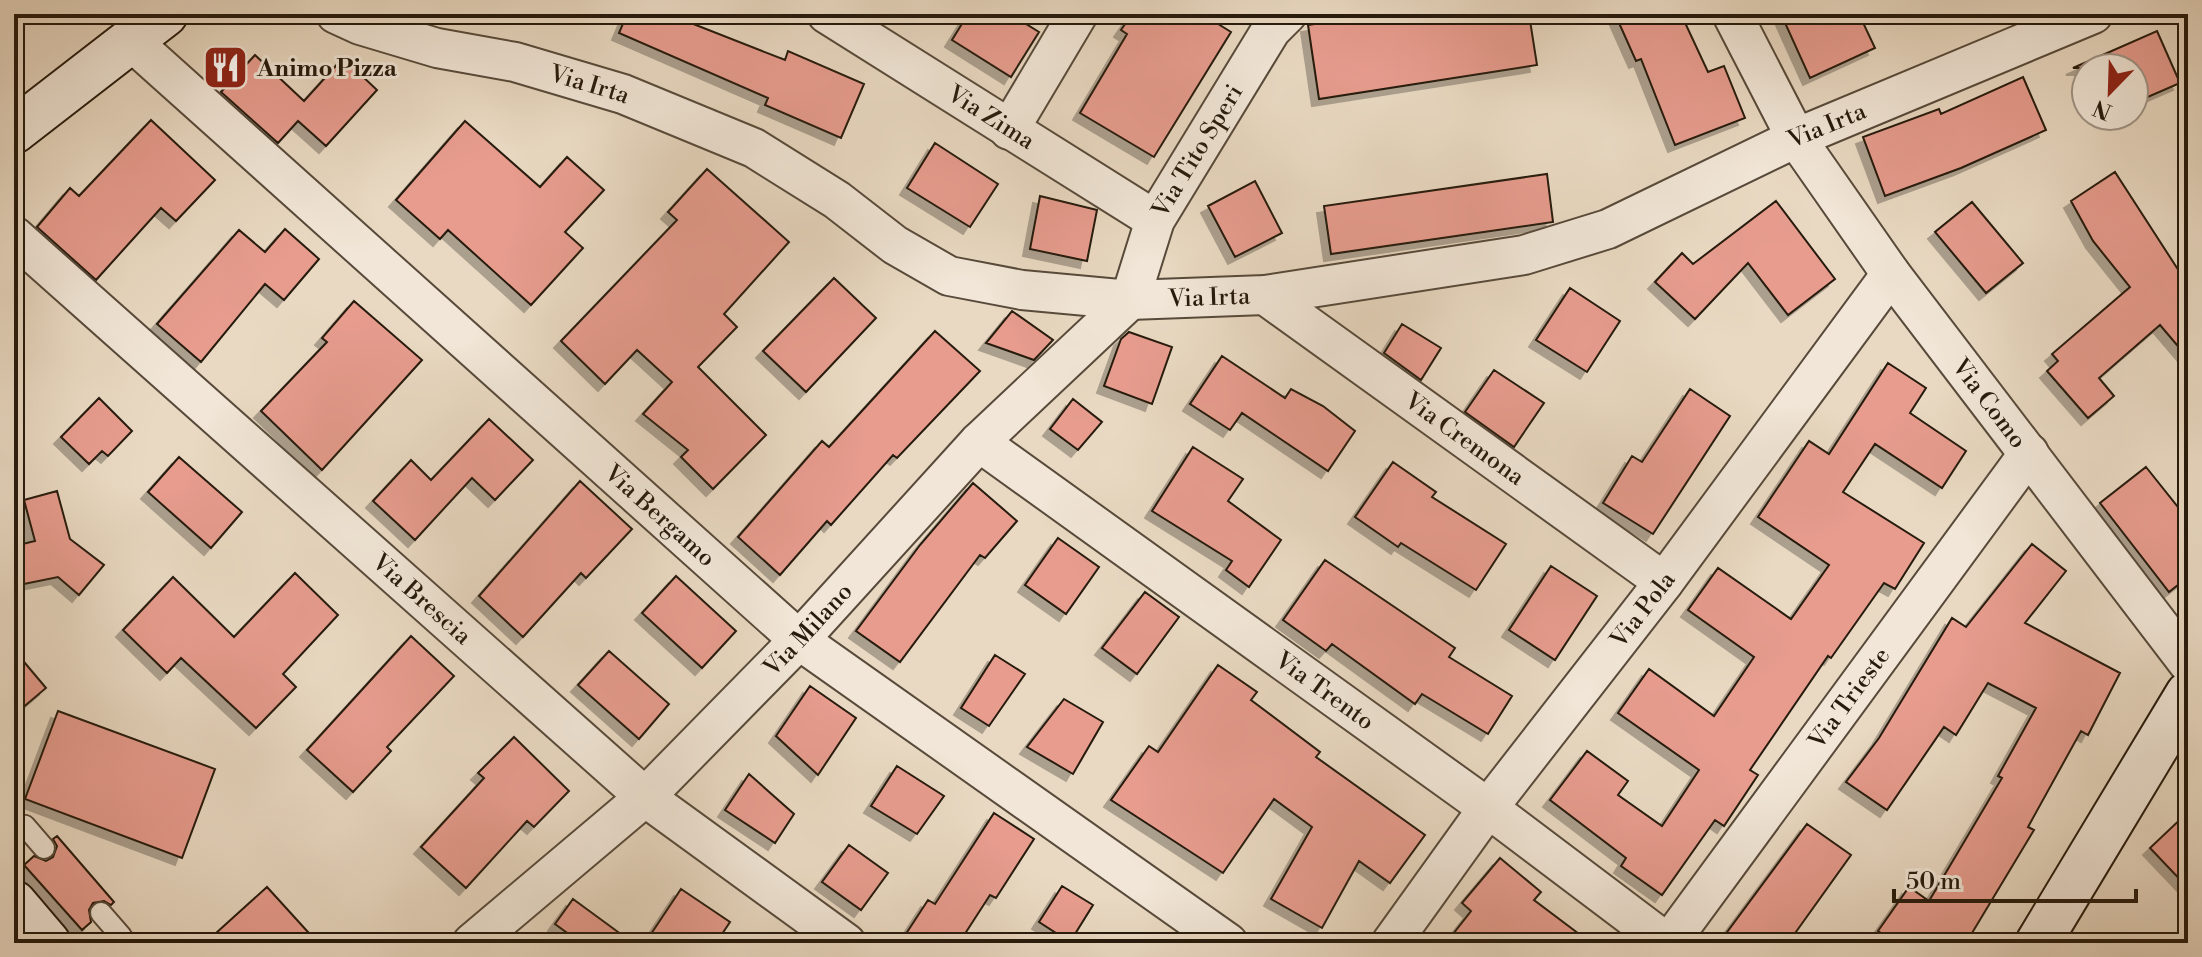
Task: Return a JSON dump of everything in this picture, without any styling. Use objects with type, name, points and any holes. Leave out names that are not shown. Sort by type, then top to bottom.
[{"type":"street","points":[[14,131],[165,14]]},
{"type":"street","name":"Via Irta","points":[[336,14],[360,25],[437,48],[515,62],[623,94],[754,148],[837,200],[895,245],[949,276],[1022,290],[1130,300],[1265,295],[1524,255],[1608,229],[1796,138],[2093,14]]},
{"type":"street","name":"Via Zima","points":[[827,14],[1155,220]]},
{"type":"street","points":[[1009,130],[1078,14]]},
{"type":"street","name":"Via Tito Speri","points":[[1130,300],[1155,220],[1271,30],[1287,14]]},
{"type":"street","name":"Via Como","points":[[1732,14],[1796,138],[1891,274],[2188,663]]},
{"type":"street","name":"Via Bergamo","points":[[130,40],[799,640],[1228,943]]},
{"type":"street","name":"Via Brescia","points":[[14,236],[645,797],[846,943]]},
{"type":"street","name":"Via Pola","points":[[1391,943],[1488,808],[1664,582],[1891,274]]},
{"type":"street","name":"Via Cremona","points":[[1265,295],[1664,582]]},
{"type":"street","name":"Via Milano","points":[[472,943],[645,797],[799,640],[979,442],[1130,300]]},
{"type":"street","name":"Via Trento","points":[[979,442],[1488,808],[1668,943]]},
{"type":"street","name":"Via Trieste","points":[[1668,943],[2029,453]]},
{"type":"street","points":[[2038,943],[2188,694]]},
{"type":"street","points":[[14,903],[48,943]]},
{"type":"lane","points":[[14,831],[25,826],[44,848]]},
{"type":"lane","points":[[101,913],[121,936],[118,943]]},
{"type":"building","points":[[627,14],[668,14],[785,60],[788,51],[864,84],[841,138],[765,105],[768,98],[619,33]]},
{"type":"building","points":[[968,14],[1010,14],[1039,32],[1011,77],[952,40]]},
{"type":"building","points":[[1132,14],[1202,14],[1231,32],[1154,157],[1080,113],[1127,34],[1121,30]]},
{"type":"building","points":[[1381,14],[1529,14],[1537,65],[1319,99],[1308,25]]},
{"type":"building","points":[[1615,14],[1681,14],[1708,72],[1724,66],[1745,118],[1675,145],[1641,59],[1636,61]]},
{"type":"building","points":[[1781,14],[1859,14],[1875,48],[1810,78]]},
{"type":"building","points":[[2157,31],[2180,83],[2150,96],[2150,52],[2109,52]]},
{"type":"building","points":[[255,55],[304,101],[343,58],[377,90],[326,146],[298,121],[278,143],[221,92]]},
{"type":"building","points":[[2023,77],[2046,130],[1961,168],[1885,196],[1863,137],[1939,109],[1941,114]]},
{"type":"building","points":[[151,120],[215,180],[176,221],[161,208],[96,280],[37,227],[70,188],[79,196]]},
{"type":"building","points":[[465,121],[540,187],[567,157],[604,190],[565,232],[583,248],[531,305],[448,230],[440,239],[396,200]]},
{"type":"building","points":[[935,143],[998,184],[970,227],[907,188]]},
{"type":"building","points":[[707,169],[789,242],[724,314],[737,327],[698,367],[766,435],[713,489],[681,457],[688,450],[643,414],[672,382],[637,350],[605,384],[561,341],[677,220],[668,212]]},
{"type":"building","points":[[2115,172],[2188,285],[2188,358],[2160,325],[2099,378],[2114,396],[2088,418],[2047,371],[2058,361],[2052,354],[2130,287],[2093,241],[2071,201]]},
{"type":"building","points":[[1547,174],[1553,222],[1331,254],[1324,206]]},
{"type":"building","points":[[1255,181],[1282,233],[1235,257],[1208,206]]},
{"type":"building","points":[[1040,196],[1097,210],[1087,261],[1030,249]]},
{"type":"building","points":[[1776,201],[1835,279],[1788,315],[1748,263],[1695,319],[1655,282],[1682,253],[1693,264]]},
{"type":"building","points":[[1972,202],[2023,263],[1986,293],[1935,232]]},
{"type":"building","points":[[285,229],[319,259],[284,300],[265,284],[201,362],[157,324],[239,230],[265,252]]},
{"type":"building","points":[[834,278],[876,318],[806,392],[763,351]]},
{"type":"building","points":[[1570,288],[1620,321],[1587,372],[1536,340]]},
{"type":"building","points":[[354,301],[422,360],[322,470],[261,411],[327,342],[322,338]]},
{"type":"building","points":[[1012,311],[1053,340],[1034,360],[986,343]]},
{"type":"building","points":[[1402,324],[1441,348],[1421,380],[1384,353]]},
{"type":"building","points":[[935,331],[980,371],[897,458],[893,455],[831,525],[827,521],[780,575],[738,537],[822,441],[829,447]]},
{"type":"building","points":[[1129,332],[1172,347],[1152,404],[1104,386],[1121,339]]},
{"type":"building","points":[[1222,356],[1285,398],[1291,389],[1323,406],[1355,431],[1328,471],[1242,413],[1230,430],[1190,404]]},
{"type":"building","points":[[1888,363],[1926,388],[1910,413],[1966,451],[1942,488],[1875,444],[1843,492],[1924,543],[1895,589],[1884,583],[1831,658],[1828,656],[1750,770],[1758,775],[1724,826],[1715,820],[1662,895],[1621,866],[1626,858],[1550,800],[1587,751],[1628,781],[1618,795],[1662,826],[1699,770],[1618,713],[1649,669],[1714,716],[1754,657],[1688,610],[1718,568],[1791,619],[1829,565],[1758,517],[1809,441],[1829,454]]},
{"type":"building","points":[[1494,370],[1544,403],[1514,447],[1465,412]]},
{"type":"building","points":[[1690,389],[1730,416],[1653,534],[1603,503],[1632,456],[1642,462]]},
{"type":"building","points":[[99,398],[132,431],[108,456],[102,451],[89,464],[61,437]]},
{"type":"building","points":[[1073,399],[1102,422],[1078,450],[1050,429]]},
{"type":"building","points":[[489,419],[533,460],[495,500],[472,478],[415,540],[373,501],[411,460],[431,480]]},
{"type":"building","points":[[1193,447],[1243,479],[1228,501],[1281,540],[1249,587],[1226,570],[1232,561],[1152,511]]},
{"type":"building","points":[[179,457],[242,512],[211,548],[148,492]]},
{"type":"building","points":[[1393,462],[1436,492],[1432,497],[1506,544],[1476,590],[1401,543],[1398,547],[1355,517]]},
{"type":"building","points":[[2146,467],[2178,507],[2188,499],[2188,577],[2169,592],[2100,503]]},
{"type":"building","points":[[580,481],[632,529],[586,578],[581,573],[523,637],[479,596]]},
{"type":"building","points":[[973,483],[1017,521],[985,558],[980,555],[900,662],[856,631],[920,545]]},
{"type":"building","points":[[57,491],[70,539],[104,565],[79,595],[58,577],[14,586],[14,546],[35,541],[24,500]]},
{"type":"building","points":[[1058,538],[1099,567],[1066,614],[1025,585]]},
{"type":"building","points":[[2032,544],[2066,571],[2025,623],[2120,673],[2088,735],[2081,731],[2028,827],[2034,830],[1966,943],[1896,943],[1878,931],[1909,887],[1929,901],[2002,778],[1998,776],[2036,708],[1988,683],[1956,735],[1944,727],[1887,810],[1846,782],[1879,738],[1952,618],[1966,627]]},
{"type":"building","points":[[1325,560],[1455,648],[1449,657],[1512,696],[1488,734],[1422,694],[1415,704],[1332,644],[1326,651],[1283,620]]},
{"type":"building","points":[[1551,566],[1597,596],[1555,660],[1509,630]]},
{"type":"building","points":[[295,573],[338,615],[283,674],[296,687],[256,728],[181,658],[167,673],[123,630],[173,577],[234,637]]},
{"type":"building","points":[[676,576],[736,631],[702,668],[642,613]]},
{"type":"building","points":[[1145,592],[1179,617],[1137,674],[1102,648]]},
{"type":"building","points":[[411,636],[454,676],[387,747],[391,751],[353,792],[307,750]]},
{"type":"building","points":[[14,650],[46,688],[14,715]]},
{"type":"building","points":[[609,651],[669,704],[639,739],[578,685]]},
{"type":"building","points":[[995,655],[1025,674],[989,726],[961,708]]},
{"type":"building","points":[[1218,665],[1257,692],[1251,700],[1320,752],[1316,757],[1425,835],[1390,883],[1359,861],[1322,928],[1271,899],[1312,827],[1274,799],[1223,873],[1111,800],[1149,746],[1158,752]]},
{"type":"building","points":[[810,686],[856,718],[818,775],[776,736]]},
{"type":"building","points":[[1064,699],[1103,722],[1073,774],[1027,747]]},
{"type":"building","points":[[58,711],[215,769],[182,858],[25,799]]},
{"type":"building","points":[[514,737],[569,791],[534,827],[527,821],[466,888],[421,847],[484,778],[478,773]]},
{"type":"building","points":[[897,766],[944,796],[917,834],[871,806]]},
{"type":"building","points":[[749,774],[794,814],[775,843],[725,810]]},
{"type":"building","points":[[2188,812],[2188,888],[2150,848]]},
{"type":"building","points":[[994,813],[1034,839],[996,898],[990,895],[959,943],[900,943],[928,900],[935,904]]},
{"type":"building","points":[[1807,824],[1851,855],[1788,943],[1719,943]]},
{"type":"building","points":[[57,836],[114,902],[111,905],[104,901],[93,903],[89,910],[91,922],[82,930],[24,865],[34,856],[46,861],[53,857],[57,846],[53,839]]},
{"type":"building","points":[[849,845],[888,873],[861,910],[822,882]]},
{"type":"building","points":[[1500,858],[1541,892],[1534,900],[1591,943],[1446,943],[1471,911],[1462,903]]},
{"type":"building","points":[[1062,886],[1093,905],[1070,942],[1039,922]]},
{"type":"building","points":[[267,887],[318,943],[205,943]]},
{"type":"building","points":[[681,889],[730,922],[716,943],[645,943]]},
{"type":"building","points":[[573,899],[633,943],[581,943],[555,924]]},
{"type":"place","name":"Animo Pizza","points":[[226,68]]}]
